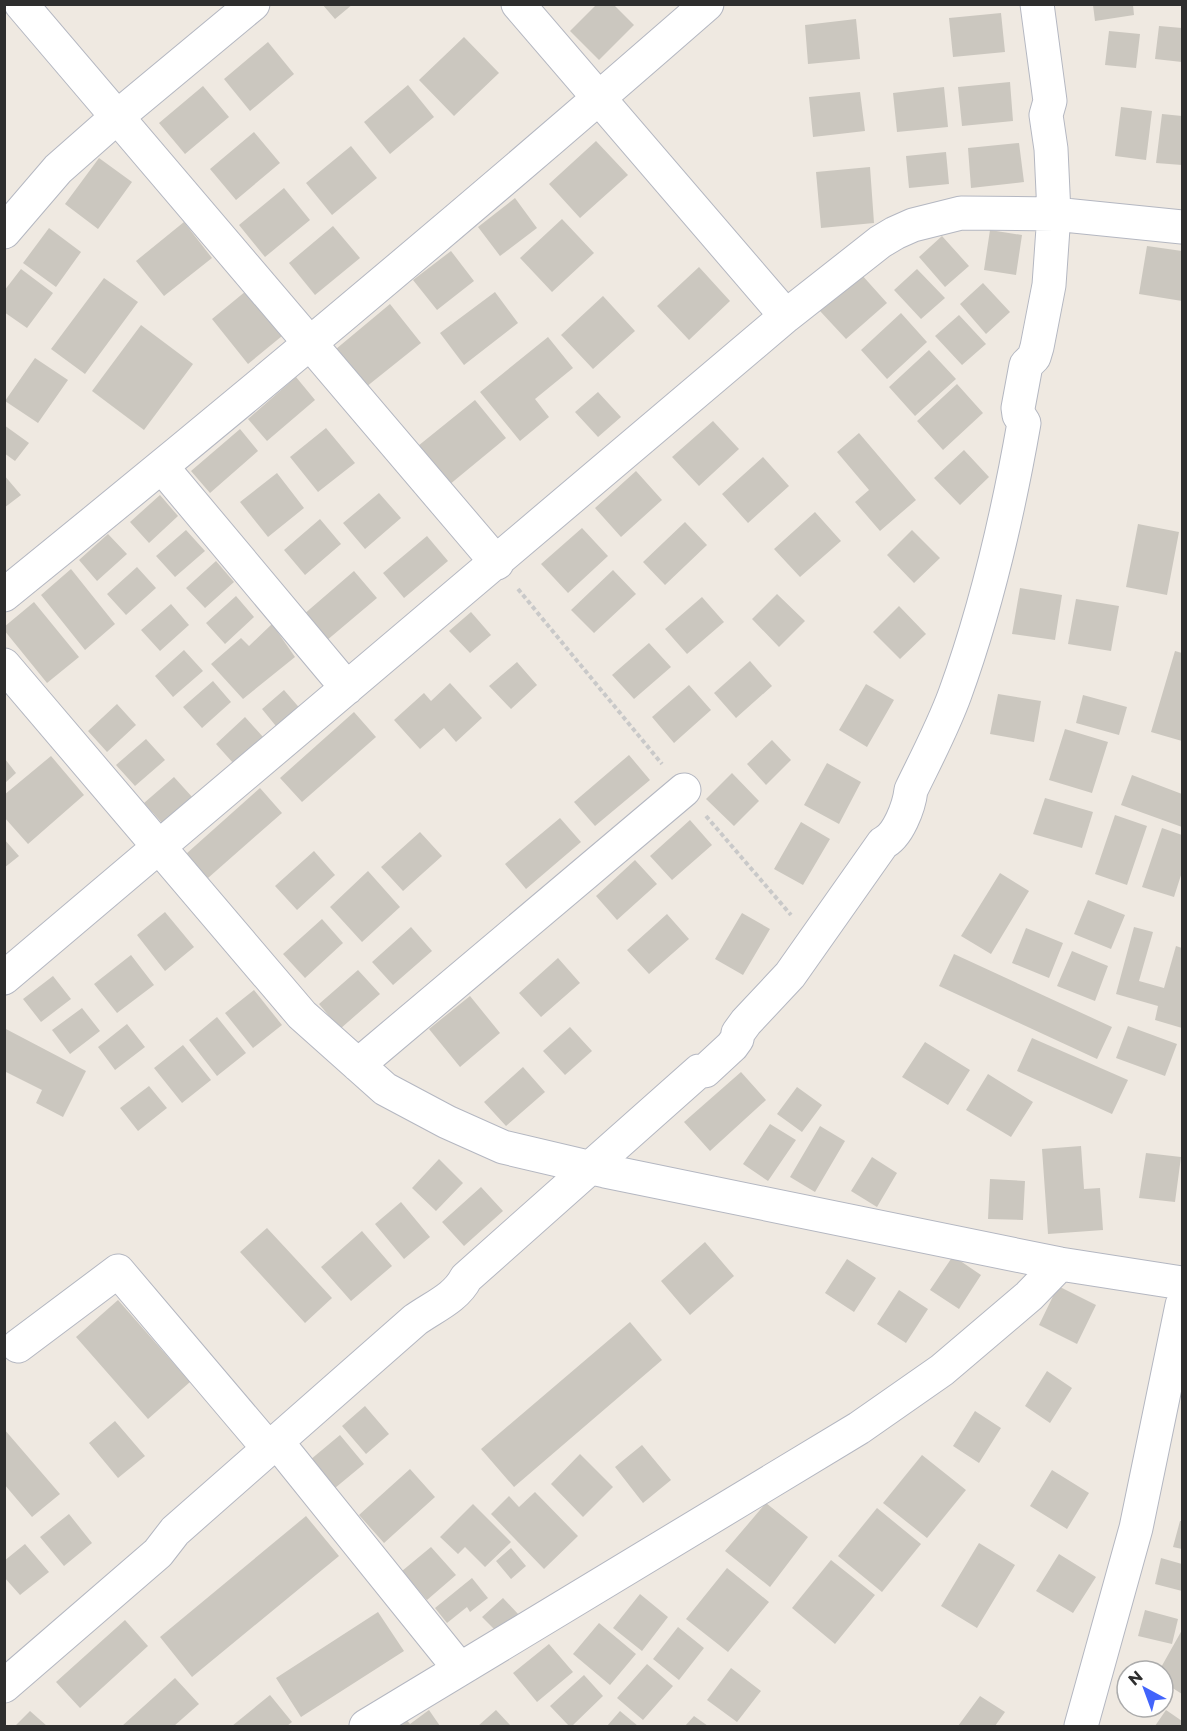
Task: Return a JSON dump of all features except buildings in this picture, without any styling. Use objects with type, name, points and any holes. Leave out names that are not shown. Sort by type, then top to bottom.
[{"type":"street","points":[[21,4],[497,563]]},
{"type":"street","points":[[4,232],[58,169],[253,4]]},
{"type":"street","points":[[518,4],[786,316]]},
{"type":"street","points":[[4,595],[162,467],[599,99],[707,4]]},
{"type":"street","points":[[4,1686],[158,1553],[175,1531],[415,1320],[426,1311],[435,1308],[462,1286],[466,1278],[589,1167],[699,1071],[705,1071],[732,1046],[742,1028],[790,975],[883,843],[891,839],[954,697],[971,646],[1012,489],[1024,423],[1018,408],[1026,365],[1034,357],[1046,307],[1054,214],[1046,115],[1050,101],[1037,4]]},
{"type":"street","points":[[4,978],[786,316],[880,242],[913,225],[961,213],[1054,214],[1182,227]]},
{"type":"street","points":[[162,467],[347,688]]},
{"type":"street","points":[[4,665],[302,1015],[385,1089],[447,1122],[503,1147],[589,1167],[1060,1264],[1182,1283]]},
{"type":"street","points":[[358,1065],[684,790]]},
{"type":"street","points":[[366,1726],[859,1428],[942,1370],[1029,1296],[1060,1264]]},
{"type":"street","points":[[9,1345],[118,1271],[273,1445],[459,1668]]},
{"type":"street","points":[[1081,1726],[1136,1528],[1182,1305]]},
{"type":"path","points":[[497,563],[616,710],[814,942]]}]
